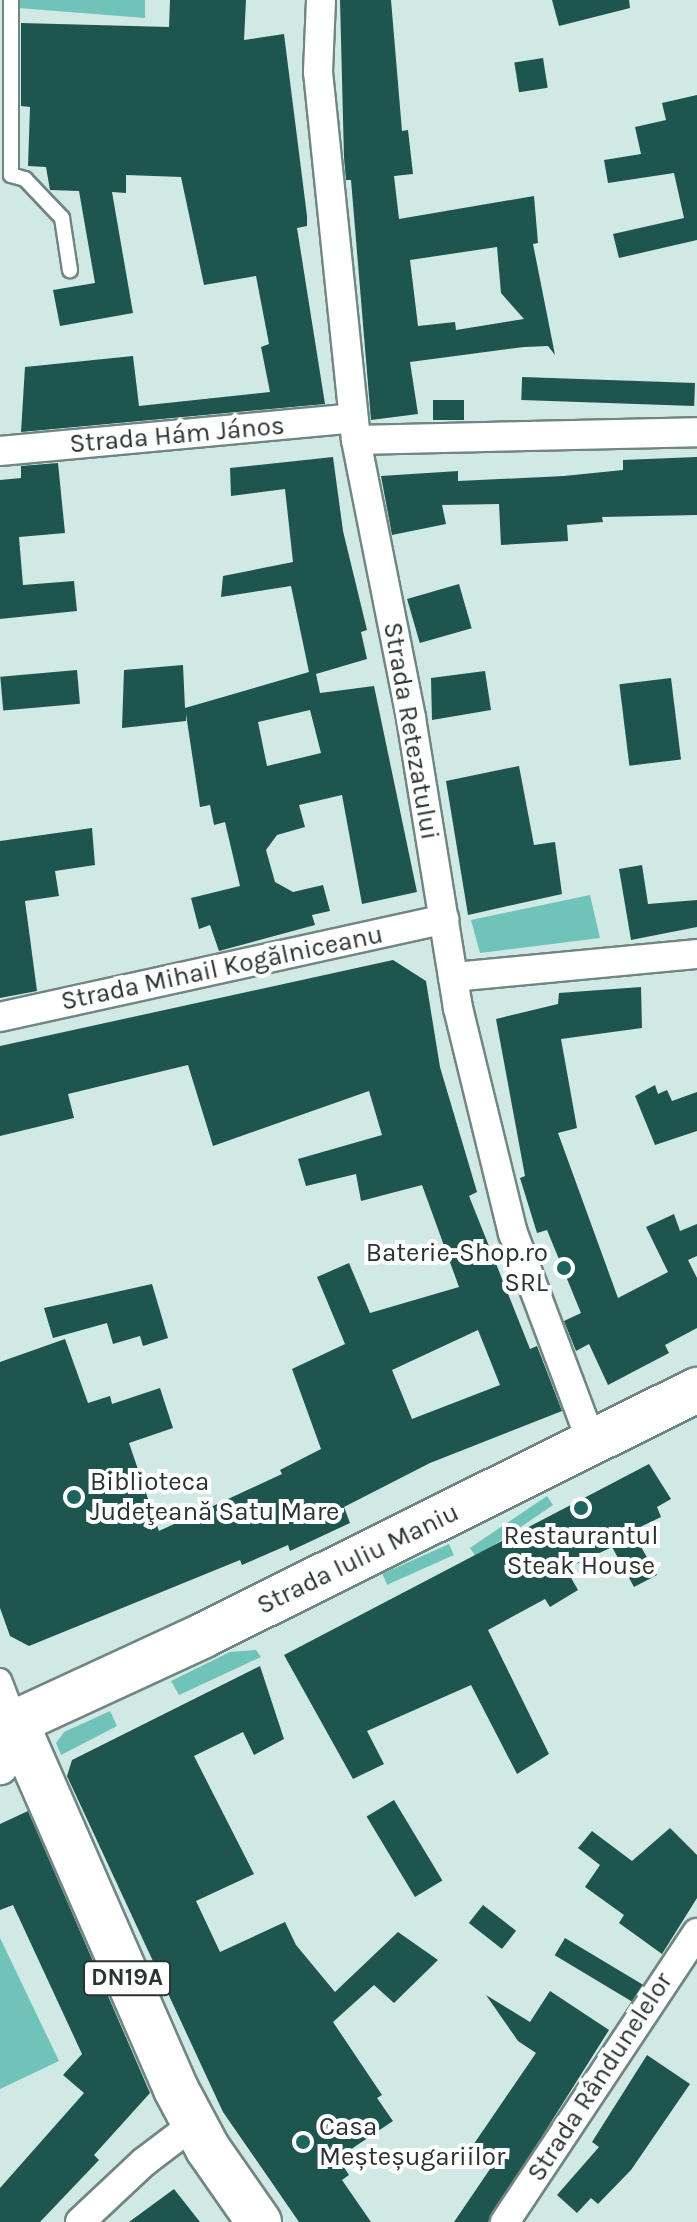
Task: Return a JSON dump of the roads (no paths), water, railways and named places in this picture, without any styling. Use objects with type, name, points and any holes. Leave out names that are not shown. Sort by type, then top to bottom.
[{"type":"main road","name":"Strada Iuliu Maniu","points":[[8,1721],[204,1635],[697,1390]]},
{"type":"main road","name":"DN19A","points":[[8,1721],[194,2124],[259,2222]]},
{"type":"street","name":"Strada Retezatului","points":[[321,0],[318,72],[355,429],[467,1057],[513,1233],[592,1443]]},
{"type":"street","name":"Strada Hám János","points":[[0,451],[355,429],[697,432]]},
{"type":"street","name":"Strada Mihail Kogălniceanu","points":[[0,1017],[444,919]]},
{"type":"street","points":[[453,977],[697,954]]},
{"type":"street","name":"DN19A","points":[[0,1680],[8,1721]]},
{"type":"street","points":[[0,1766],[8,1721]]},
{"type":"street","name":"Strada Rândunelelor","points":[[505,2222],[697,1933]]},
{"type":"street","points":[[80,2222],[194,2124]]},
{"type":"lane","points":[[11,0],[11,175],[25,179],[62,218],[70,270]]},
{"type":"place","name":"Baterie-Shop.ro SRL","points":[[564,1268]]},
{"type":"place","name":"Biblioteca Judeţeană Satu Mare","points":[[74,1497]]},
{"type":"place","name":"Restaurantul Steak House","points":[[581,1508]]},
{"type":"place","name":"Casa Meșteșugariilor","points":[[303,2142]]}]
